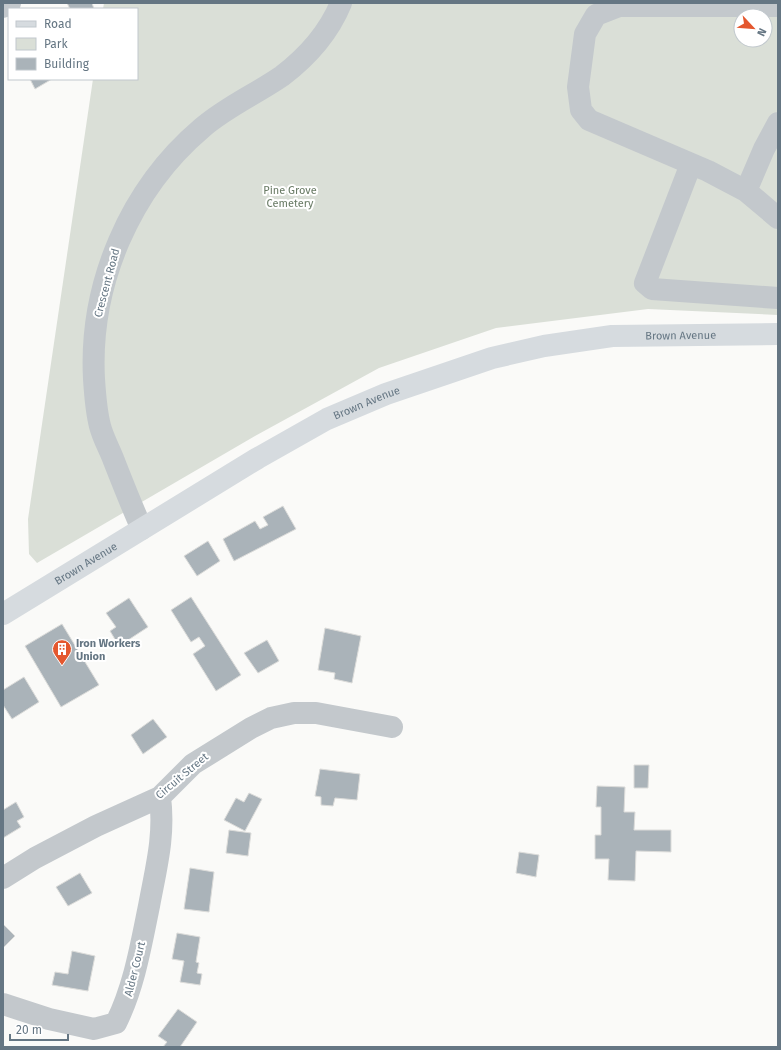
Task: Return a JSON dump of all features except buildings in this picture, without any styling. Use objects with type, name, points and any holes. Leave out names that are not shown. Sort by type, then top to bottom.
[{"type":"main road","name":"Brown Avenue","points":[[3,614],[258,458],[327,419],[386,394],[492,358],[544,346],[612,336],[778,334]]},
{"type":"street","points":[[3,7],[10,3]]},
{"type":"street","name":"Crescent Road","points":[[142,529],[100,426],[95,392],[93,359],[95,326],[112,257],[120,236],[142,196],[169,159],[202,127],[281,76],[299,62],[328,28],[341,3]]},
{"type":"street","points":[[778,6],[619,6],[596,15],[585,34],[578,87],[581,110],[589,120],[691,164],[746,192],[778,218]]},
{"type":"street","points":[[746,192],[764,149],[778,123]]},
{"type":"street","points":[[691,164],[645,283],[652,289],[778,298]]},
{"type":"street","name":"Circuit Street","points":[[3,878],[35,858],[89,830],[160,797],[193,764],[251,728],[271,718],[294,713],[316,713],[392,728]]},
{"type":"street","name":"Alder Court","points":[[3,1004],[49,1020],[94,1029],[116,1023],[127,1002],[143,935],[161,843],[163,820],[160,797]]},
{"type":"green space","name":"Pine Grove Cemetery","points":[[104,3],[778,3],[778,315],[648,309],[496,328],[379,368],[255,436],[37,563],[29,554],[28,519],[93,80],[138,80],[138,8],[103,8]]},
{"type":"place","name":"Iron Workers Union","points":[[62,666]]}]
